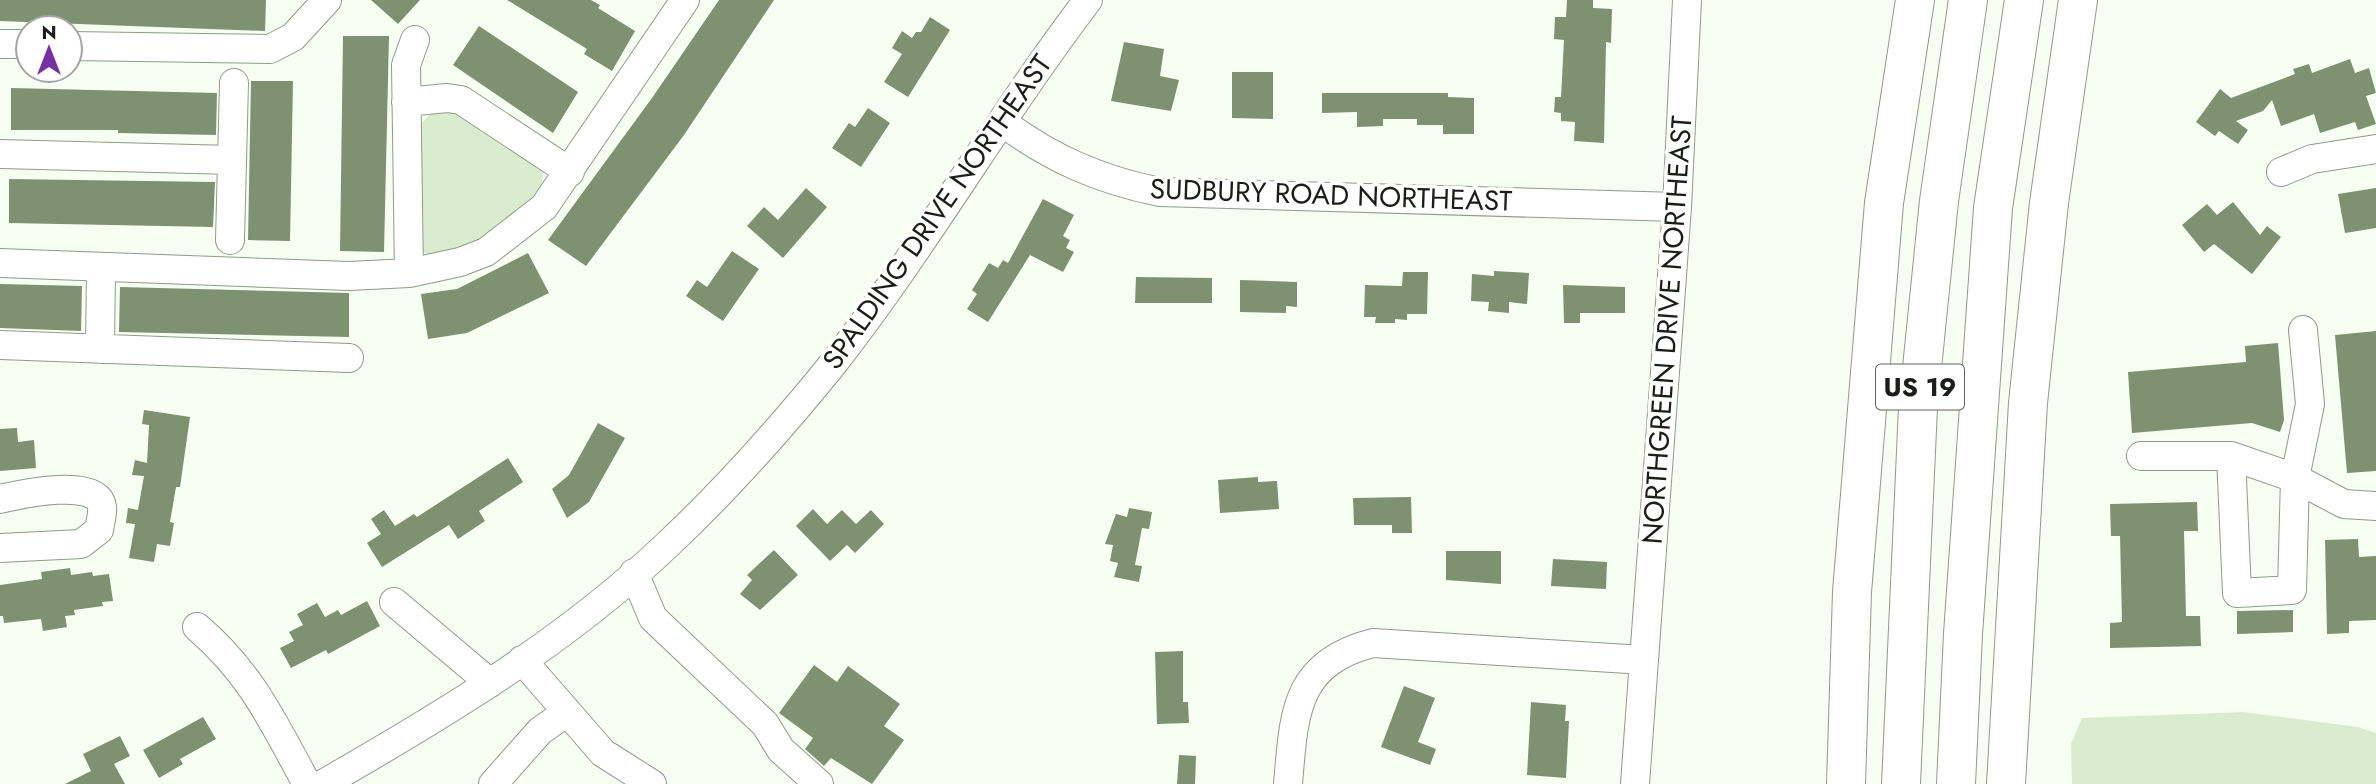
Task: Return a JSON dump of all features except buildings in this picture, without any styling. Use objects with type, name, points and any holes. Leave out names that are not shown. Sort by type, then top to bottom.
[{"type":"highway","points":[[1846,784],[1852,592],[1882,217],[1915,0]]},
{"type":"highway","name":"US 19","points":[[1901,784],[1918,407],[1939,201],[1968,0]]},
{"type":"highway","name":"US 19","points":[[1956,784],[1964,621],[1993,208],[2024,0]]},
{"type":"highway","points":[[2006,784],[2028,403],[2049,203],[2078,0]]},
{"type":"street","points":[[0,263],[348,276],[409,273],[460,262],[486,252],[544,207],[685,0]]},
{"type":"street","name":"SPALDING DRIVE NORTHEAST","points":[[323,784],[435,720],[490,683],[666,547],[731,479],[831,366],[896,279],[1049,51],[1088,0]]},
{"type":"street","name":"NORTHGREEN DRIVE NORTHEAST","points":[[1635,784],[1677,207],[1687,0]]},
{"type":"street","points":[[84,46],[270,49],[293,37],[319,3]]},
{"type":"street","points":[[409,273],[406,65],[415,40]]},
{"type":"street","points":[[230,240],[234,83]]},
{"type":"street","points":[[406,102],[447,98],[461,100],[570,172]]},
{"type":"street","name":"SUDBURY ROAD NORTHEAST","points":[[1002,122],[1036,148],[1074,168],[1118,184],[1160,192],[1677,207]]},
{"type":"street","points":[[2281,172],[2312,159],[2376,149]]},
{"type":"street","points":[[0,154],[232,160]]},
{"type":"street","points":[[100,349],[101,267]]},
{"type":"street","points":[[2231,456],[2237,593],[2292,590],[2295,478],[2310,404],[2303,330]]},
{"type":"street","points":[[0,345],[348,358]]},
{"type":"street","points":[[2141,456],[2231,456],[2295,478],[2344,504],[2376,506]]},
{"type":"street","points":[[0,499],[81,489],[95,494],[102,507],[99,530],[81,544],[0,548]]},
{"type":"street","points":[[634,573],[653,618],[765,724],[781,750],[819,784]]},
{"type":"street","points":[[394,602],[490,683]]},
{"type":"street","points":[[197,626],[225,651],[249,679],[307,784]]},
{"type":"street","points":[[1288,784],[1293,724],[1301,694],[1313,676],[1330,660],[1350,649],[1373,643],[1644,660]]},
{"type":"street","points":[[522,660],[603,753],[652,784]]},
{"type":"street","points":[[493,784],[540,731],[567,712]]},
{"type":"green space","points":[[435,109],[463,112],[542,168],[540,188],[528,205],[483,240],[448,255],[433,255],[420,250],[420,125]]},
{"type":"green space","points":[[2243,712],[2358,727],[2376,733],[2376,784],[2072,784],[2071,744],[2082,718]]}]
